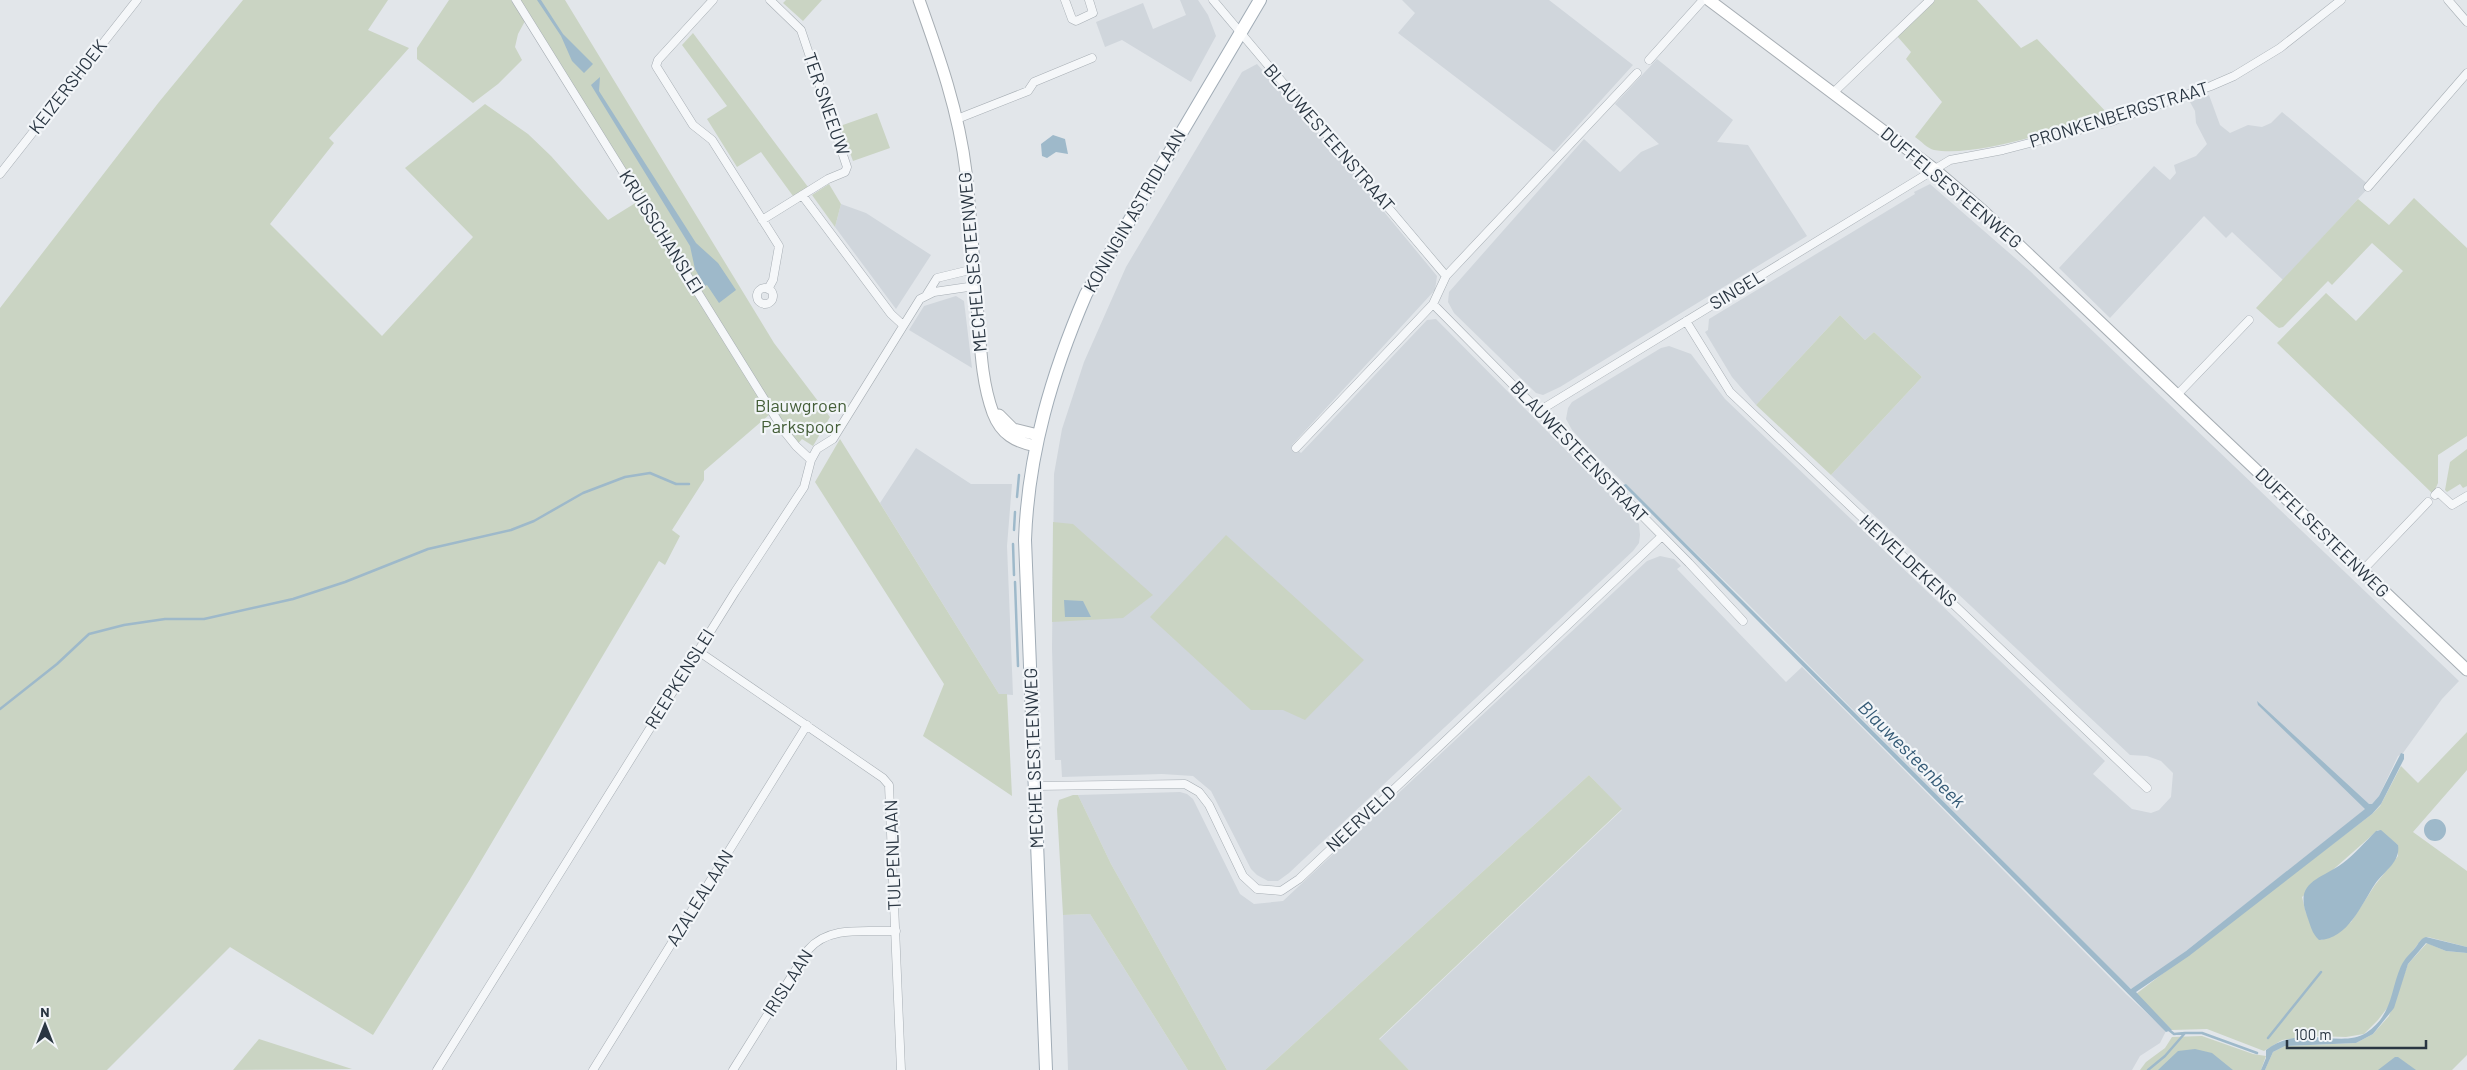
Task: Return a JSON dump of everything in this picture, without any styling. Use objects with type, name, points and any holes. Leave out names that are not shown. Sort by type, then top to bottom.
[{"type":"main road","name":"KONINGIN ASTRIDLAAN","points":[[1037,441],[1051,385],[1086,294],[1260,0]]},
{"type":"main road","name":"MECHELSESTEENWEG","points":[[1037,441],[1028,495],[1025,540],[1046,1070]]},
{"type":"street","name":"KEIZERSHOEK","points":[[0,174],[137,0]]},
{"type":"street","name":"KRUISSCHANSLEI","points":[[516,0],[784,431],[811,460]]},
{"type":"street","name":"TER SNEEUW","points":[[762,220],[828,179],[845,172],[847,165],[801,30],[770,0]]},
{"type":"street","name":"MECHELSESTEENWEG","points":[[919,0],[943,66],[957,119],[966,171],[981,354],[991,405],[1001,429],[1009,437],[1037,441]]},
{"type":"street","points":[[1065,0],[1072,18],[1076,21],[1093,14],[1089,0]]},
{"type":"street","name":"BLAUWESTEENSTRAAT","points":[[1213,0],[1446,276]]},
{"type":"street","points":[[1649,60],[1704,0]]},
{"type":"street","name":"DUFFELSESTEENWEG","points":[[1709,0],[1834,92],[1934,169],[2077,298],[2467,670]]},
{"type":"street","points":[[1834,92],[1930,0]]},
{"type":"street","name":"PRONKENBERGSTRAAT","points":[[1934,169],[1953,158],[2003,150],[2110,122],[2211,86],[2234,76],[2280,48],[2341,0]]},
{"type":"street","points":[[2448,0],[2467,22]]},
{"type":"street","points":[[710,3],[658,60],[656,66],[693,125],[712,140],[779,249],[774,280],[768,289]]},
{"type":"street","points":[[957,119],[1028,91],[1034,82],[1092,58]]},
{"type":"street","points":[[1296,448],[1433,304],[1446,276],[1638,73]]},
{"type":"street","points":[[2368,187],[2467,73]]},
{"type":"street","name":"SINGEL","points":[[1539,410],[1934,169]]},
{"type":"street","points":[[802,195],[891,314],[903,325]]},
{"type":"street","name":"REEPKENSLEI","points":[[437,1070],[698,651],[804,487],[811,460],[817,449],[833,439],[903,325],[920,299],[938,278],[974,269]]},
{"type":"street","points":[[926,294],[975,286]]},
{"type":"street","name":"BLAUWESTEENSTRAAT","points":[[1433,304],[1539,410],[1743,621]]},
{"type":"street","points":[[2178,395],[2248,320]]},
{"type":"street","name":"HEIVELDEKENS","points":[[1686,321],[1730,392],[2147,788]]},
{"type":"street","points":[[2435,495],[2438,492],[2452,505],[2467,496]]},
{"type":"street","points":[[2362,571],[2428,502]]},
{"type":"street","name":"NEERVELD","points":[[1034,786],[1185,784],[1199,792],[1209,805],[1243,876],[1257,888],[1281,891],[1299,878],[1662,536]]},
{"type":"street","name":"TULPENLAAN","points":[[698,651],[883,778],[889,785],[901,1070]]},
{"type":"street","name":"AZALEALAAN","points":[[593,1070],[807,725]]},
{"type":"street","name":"IRISLAAN","points":[[733,1070],[808,950],[817,941],[836,933],[896,931]]},
{"type":"shaded area","points":[[1180,0],[1198,0],[1208,15],[1216,36],[1191,82],[1122,40],[1105,47],[1096,22],[1143,3],[1153,29],[1186,15]]},
{"type":"shaded area","points":[[1402,0],[1549,0],[1633,65],[1554,152],[1398,33],[1415,13]]},
{"type":"shaded area","points":[[1657,59],[1733,120],[1717,142],[1748,145],[1807,236],[1560,387],[1543,395],[1536,393],[1454,313],[1448,302],[1449,292],[1584,139],[1620,172],[1641,152],[1659,144],[1615,104]]},
{"type":"shaded area","points":[[1257,64],[1338,156],[1437,276],[1435,290],[1292,445],[1301,453],[1427,320],[1436,319],[1639,524],[1640,535],[1639,543],[1633,551],[1289,873],[1278,881],[1268,881],[1251,869],[1211,791],[1193,776],[1162,774],[1062,777],[1061,760],[1055,760],[1052,648],[1054,474],[1062,429],[1084,362],[1126,267],[1242,72]]},
{"type":"shaded area","points":[[2209,95],[2220,125],[2230,133],[2248,125],[2262,127],[2271,123],[2282,112],[2370,186],[2283,280],[2232,232],[2226,238],[2204,216],[2110,318],[2059,268],[2154,166],[2170,180],[2176,173],[2174,165],[2196,156],[2207,144],[2196,123],[2195,111],[2190,102]]},
{"type":"shaded area","points":[[1930,184],[2030,271],[2459,681],[2442,699],[2403,753],[2398,756],[2379,796],[2372,804],[2186,951],[2133,990],[1741,597],[1598,458],[1572,430],[1566,419],[1568,408],[1572,402],[1661,348],[1669,346],[1691,354],[1725,399],[2105,761],[2093,774],[2132,809],[2151,813],[2159,810],[2171,797],[2173,773],[2161,761],[2147,756],[2130,755],[1831,475],[1922,377],[1874,332],[1865,340],[1840,315],[1756,405],[1732,377],[1705,332],[1708,330],[1709,319],[1915,194],[1914,192]]},
{"type":"shaded area","points":[[841,204],[866,213],[931,255],[896,309],[835,227]]},
{"type":"shaded area","points":[[956,296],[964,301],[972,368],[909,330],[924,306]]},
{"type":"shaded area","points":[[916,448],[971,484],[1012,484],[1007,546],[1013,695],[999,694],[880,503]]},
{"type":"shaded area","points":[[1660,556],[1674,559],[1681,566],[1677,569],[1786,682],[1802,667],[2126,994],[2166,1031],[2160,1043],[2140,1056],[2132,1070],[1409,1070],[1379,1040],[1622,810],[1589,775],[1265,1070],[1227,1070],[1111,864],[1078,795],[1180,792],[1187,794],[1193,799],[1240,894],[1254,904],[1283,901],[1647,561]]},
{"type":"shaded area","points":[[1090,914],[1188,1070],[1068,1070],[1063,915]]},
{"type":"green space","points":[[243,0],[388,0],[368,30],[409,48],[329,138],[334,143],[270,224],[382,336],[473,237],[405,168],[485,104],[528,134],[551,156],[608,220],[637,202],[770,414],[704,471],[704,480],[672,530],[680,536],[665,565],[659,561],[469,881],[373,1035],[230,947],[107,1070],[0,1070],[0,308],[159,102]]},
{"type":"green space","points":[[449,0],[511,0],[525,21],[518,34],[515,47],[522,60],[498,84],[473,103],[417,59],[417,48]]},
{"type":"green space","name":"Blauwgroen Parkspoor","points":[[516,0],[565,0],[774,343],[830,417],[813,446],[802,439],[796,446]]},
{"type":"green space","points":[[786,0],[822,0],[803,21],[783,3]]},
{"type":"green space","points":[[1935,0],[1977,0],[2021,48],[2037,39],[2109,115],[1996,146],[1952,151],[1929,148],[1915,137],[1942,102],[1906,59],[1911,52],[1897,36]]},
{"type":"green space","points":[[693,33],[808,187],[793,196],[761,152],[737,167],[707,119],[727,106],[682,45]]},
{"type":"green space","points":[[877,113],[890,148],[853,161],[840,126]]},
{"type":"green space","points":[[829,184],[841,204],[835,227],[812,195]]},
{"type":"green space","points":[[2414,198],[2467,248],[2467,436],[2438,455],[2438,483],[2433,494],[2277,343],[2326,293],[2356,321],[2403,271],[2372,243],[2332,285],[2328,281],[2283,327],[2279,328],[2276,326],[2256,308],[2358,199],[2389,225]]},
{"type":"green space","points":[[1840,315],[1865,340],[1874,332],[1922,377],[1831,475],[1756,405]]},
{"type":"green space","name":"Blauwgroen Parkspoor","points":[[840,439],[999,694],[1007,694],[1012,796],[923,736],[944,684],[815,482]]},
{"type":"green space","points":[[2467,449],[2467,486],[2463,488],[2460,484],[2447,492],[2445,490],[2450,462]]},
{"type":"green space","points":[[1053,522],[1073,524],[1153,595],[1123,618],[1052,622]]},
{"type":"green space","points":[[1226,535],[1364,660],[1305,720],[1283,710],[1251,710],[1150,617]]},
{"type":"green space","points":[[2467,732],[2467,770],[2413,832],[2467,871],[2467,947],[2428,937],[2421,940],[2402,965],[2391,1003],[2364,1034],[2346,1037],[2315,1036],[2282,1040],[2264,1051],[2207,1029],[2172,1030],[2136,994],[2372,814],[2380,806],[2401,766],[2418,783]],"holes":[[[2378,830],[2398,845],[2398,856],[2375,885],[2351,922],[2331,936],[2321,940],[2306,913],[2302,897]]]},
{"type":"green space","points":[[1589,775],[1622,809],[1379,1039],[1409,1070],[1265,1070]]},
{"type":"green space","points":[[1078,795],[1111,864],[1227,1070],[1188,1070],[1090,914],[1063,915],[1057,809],[1059,800]]},
{"type":"green space","points":[[2427,943],[2446,951],[2467,953],[2467,1055],[2452,1070],[2265,1070],[2273,1052],[2285,1046],[2356,1043],[2373,1034],[2389,1016],[2408,964]]},
{"type":"green space","points":[[2202,1036],[2253,1054],[2266,1056],[2261,1070],[2140,1070],[2146,1062],[2165,1048],[2172,1037]]},
{"type":"green space","points":[[259,1039],[352,1069],[233,1070]]},
{"type":"water","points":[[537,0],[541,0],[563,34],[593,64],[584,73],[572,61],[561,36]]},
{"type":"water","points":[[600,77],[599,91],[696,243],[718,263],[736,290],[719,303],[707,285],[705,286],[695,269],[690,246],[591,85]]},
{"type":"water","points":[[1053,135],[1065,139],[1068,154],[1056,152],[1047,158],[1042,156],[1041,144]]},
{"type":"water","points":[[1626,484],[2131,989],[2186,951],[2365,809],[2258,705],[2257,701],[2369,804],[2372,804],[2379,796],[2401,753],[2404,754],[2404,759],[2381,804],[2372,814],[2189,956],[2136,992],[2172,1030],[2166,1032],[1623,485]]},
{"type":"water","points":[[1064,600],[1083,601],[1091,617],[1065,617]]},
{"type":"water","points":[[2435,819],[2443,822],[2446,830],[2443,838],[2435,841],[2427,838],[2424,830],[2427,822]]},
{"type":"water","points":[[2381,830],[2398,845],[2397,857],[2375,884],[2353,920],[2338,934],[2319,940],[2312,929],[2304,904],[2304,895],[2307,888],[2318,878],[2343,863],[2376,831]]},
{"type":"water","points":[[2426,937],[2467,947],[2467,953],[2446,951],[2426,943],[2408,964],[2394,1008],[2373,1034],[2356,1043],[2285,1046],[2273,1052],[2265,1070],[2261,1070],[2266,1058],[2266,1050],[2279,1042],[2292,1038],[2306,1037],[2344,1039],[2356,1037],[2366,1033],[2375,1026],[2390,1002],[2397,975],[2403,963],[2421,940]]},
{"type":"water","points":[[2195,1049],[2212,1053],[2233,1070],[2158,1070],[2178,1051]]},
{"type":"water","points":[[2395,1057],[2398,1057],[2416,1070],[2378,1070]]},
{"type":"waterway","points":[[0,709],[57,664],[89,634],[124,625],[165,619],[204,619],[293,599],[345,582],[428,549],[511,530],[534,521],[583,493],[625,477],[650,473],[676,484],[689,484]]},
{"type":"waterway","points":[[1017,497],[1019,475]]},
{"type":"waterway","points":[[1014,530],[1015,512]]},
{"type":"waterway","points":[[1013,544],[1014,575]]},
{"type":"waterway","points":[[1015,582],[1018,666]]},
{"type":"waterway","points":[[2268,1038],[2321,972]]},
{"type":"waterway","name":"Blauwesteenbeek","points":[[2169,1030],[2174,1034],[2185,1033]]},
{"type":"waterway","points":[[2148,1070],[2165,1056],[2185,1033],[2202,1033],[2257,1053]]}]
